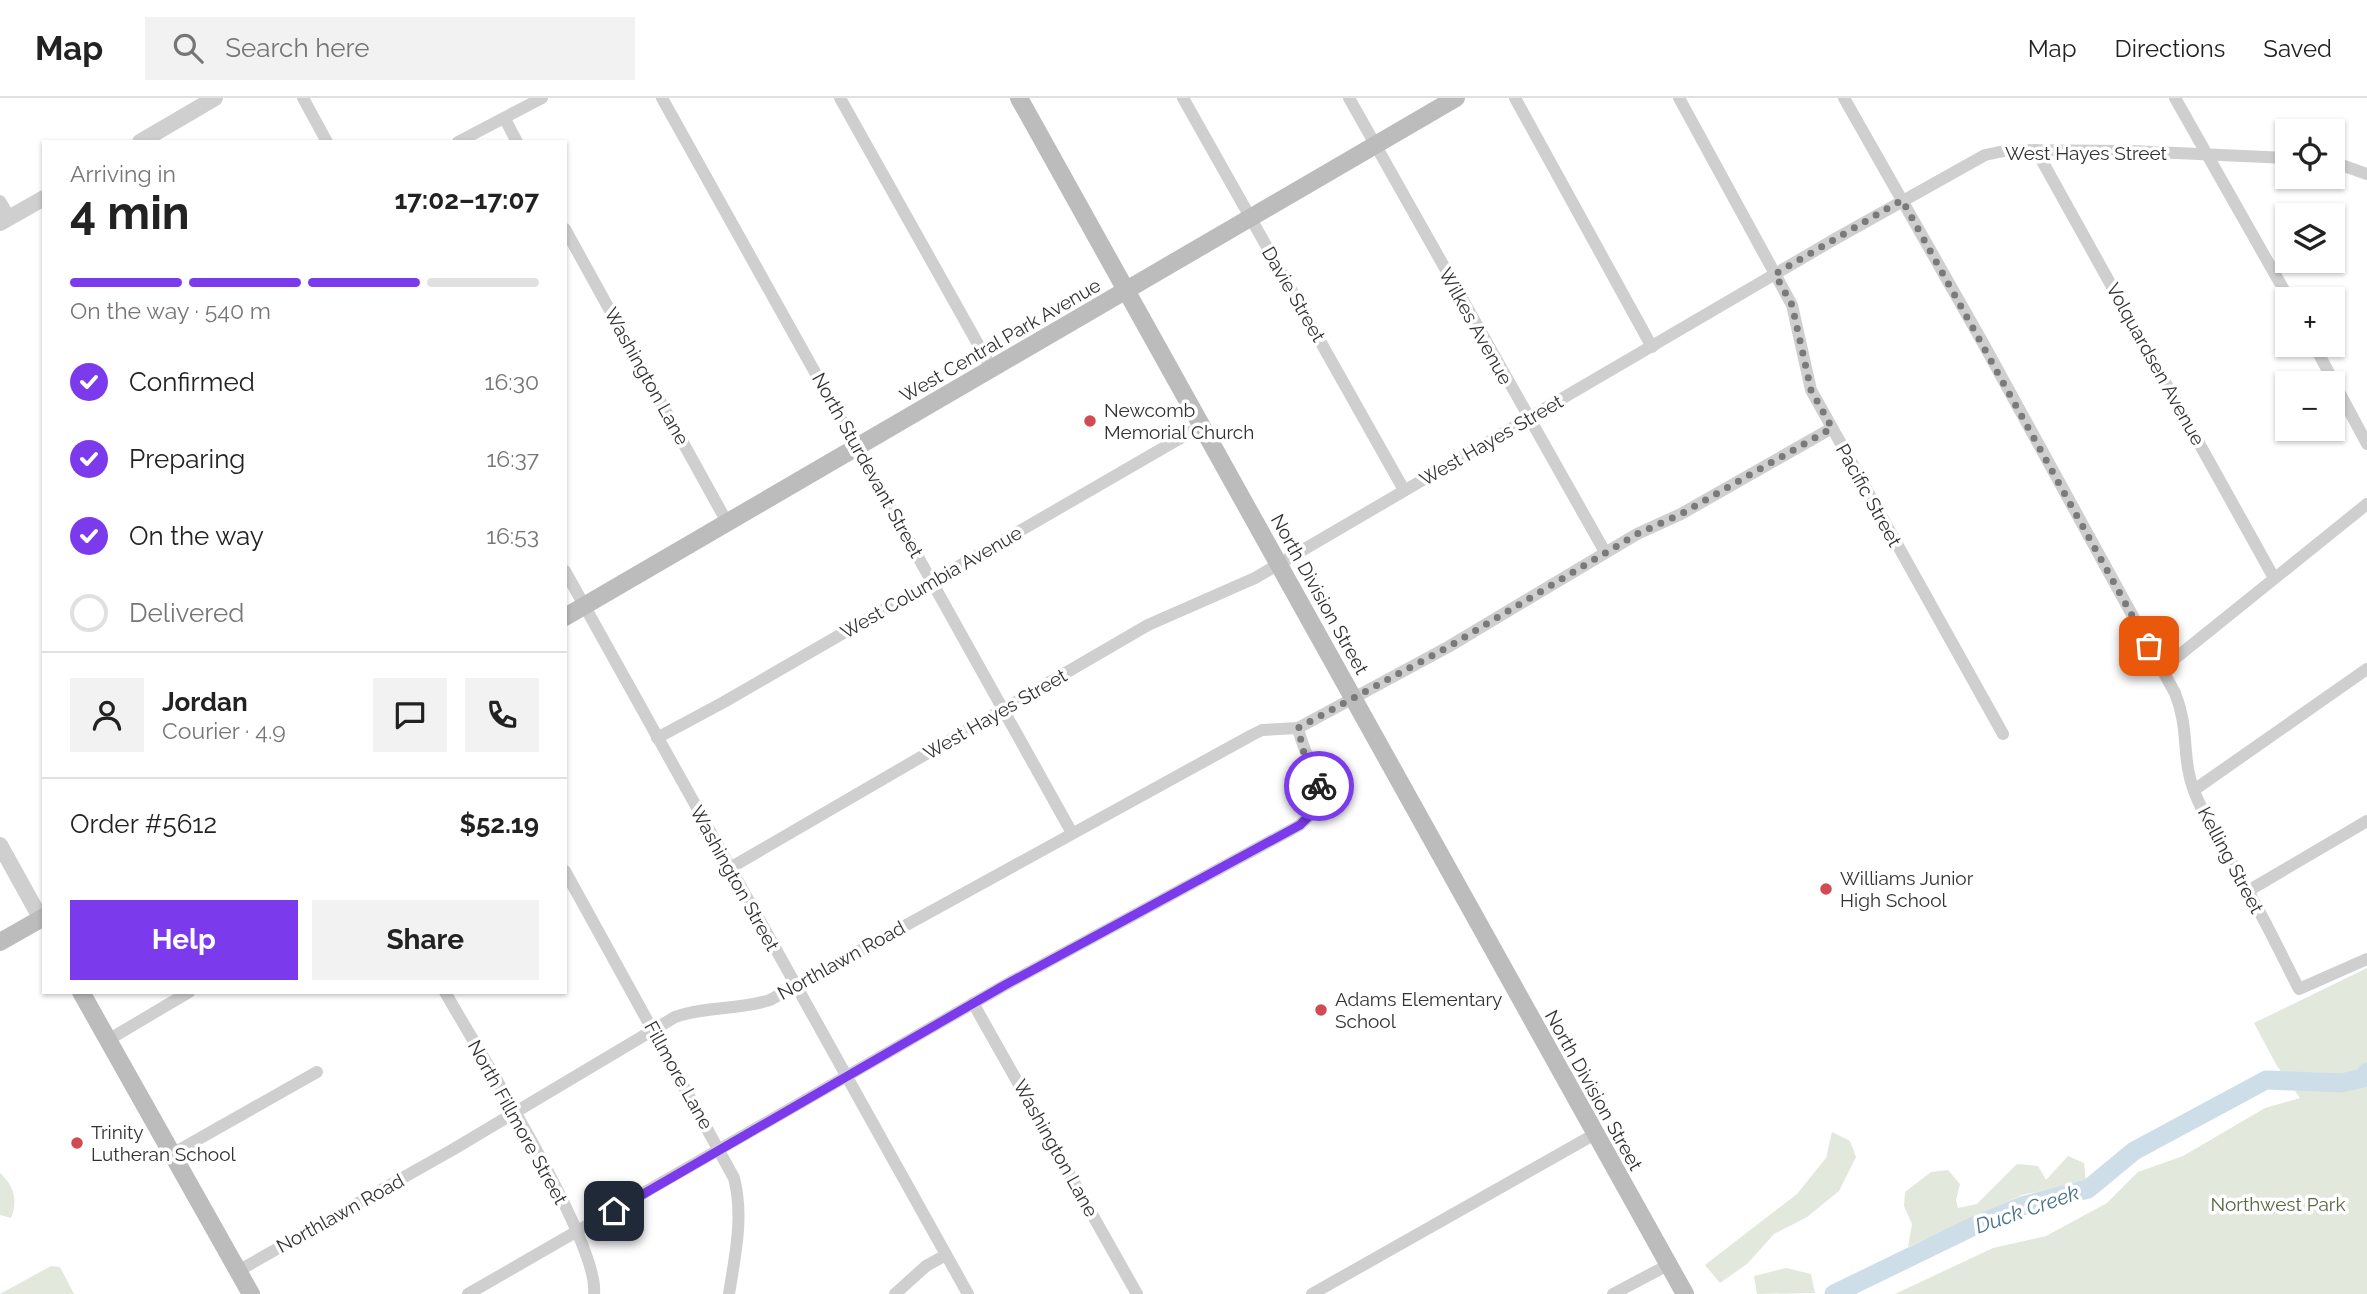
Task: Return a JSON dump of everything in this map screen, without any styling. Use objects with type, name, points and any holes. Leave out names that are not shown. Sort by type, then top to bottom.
[{"type":"main road","name":"North Division Street","points":[[1019,98],[1685,1294]]},
{"type":"main road","name":"West Central Park Avenue","points":[[567,616],[1456,98]]},
{"type":"main road","points":[[0,943],[42,921]]},
{"type":"main road","points":[[83,994],[251,1294]]},
{"type":"street","points":[[143,140],[215,98]]},
{"type":"street","points":[[303,98],[326,140]]},
{"type":"street","points":[[462,140],[542,98]]},
{"type":"street","name":"North Sturdevant Street","points":[[662,98],[1072,833]]},
{"type":"street","points":[[840,98],[992,369]]},
{"type":"street","name":"Davie Street","points":[[1183,98],[1404,490]]},
{"type":"street","name":"Wilkes Avenue","points":[[1349,98],[1605,552]]},
{"type":"street","points":[[1514,98],[1652,346]]},
{"type":"street","name":"Pacific Street","points":[[1679,98],[1792,305],[1811,390],[2003,734]]},
{"type":"street","name":"Kelling Street","points":[[1844,98],[2162,669],[2184,716],[2186,766],[2194,790],[2211,829],[2248,891],[2299,989],[2367,959]]},
{"type":"street","points":[[2175,98],[2281,287]]},
{"type":"street","points":[[505,119],[516,140]]},
{"type":"street","name":"West Hayes Street","points":[[730,868],[1148,625],[1222,594],[1279,563],[1902,200],[1985,155],[2009,150],[2036,150],[2275,157]]},
{"type":"street","name":"Volquardsen Avenue","points":[[2036,150],[2274,578]]},
{"type":"street","points":[[2345,166],[2367,174]]},
{"type":"street","points":[[0,201],[5,220],[42,199]]},
{"type":"street","name":"Washington Lane","points":[[567,233],[728,524]]},
{"type":"street","points":[[2320,357],[2367,444]]},
{"type":"street","name":"West Columbia Avenue","points":[[657,738],[1203,425]]},
{"type":"street","points":[[468,1294],[973,1003],[1228,867],[1300,825],[1320,805],[1320,788],[1304,753],[1298,728],[1448,647],[1605,552],[1681,514],[1832,428]]},
{"type":"street","points":[[2162,669],[2367,503]]},
{"type":"street","name":"Washington Street","points":[[567,575],[968,1294]]},
{"type":"street","points":[[2194,790],[2367,669]]},
{"type":"street","name":"Northlawn Road","points":[[238,1271],[654,1029],[692,1011],[756,1004],[796,985],[1252,735],[1262,730],[1298,728]]},
{"type":"street","points":[[2248,891],[2367,821]]},
{"type":"street","points":[[0,845],[42,918]]},
{"type":"street","name":"Fillmore Lane","points":[[567,875],[734,1178],[740,1202],[729,1294]]},
{"type":"street","points":[[108,1040],[186,994]]},
{"type":"street","name":"North Fillmore Street","points":[[446,994],[577,1232],[594,1274],[594,1294]]},
{"type":"street","name":"Washington Lane","points":[[973,1003],[1137,1294]]},
{"type":"street","points":[[172,1154],[317,1072]]},
{"type":"street","points":[[1312,1294],[1595,1134]]},
{"type":"street","points":[[895,1294],[926,1266],[946,1255]]},
{"type":"street","points":[[1613,1294],[1668,1265]]},
{"type":"green space","name":"Northwest Park","points":[[2367,968],[2367,1294],[1895,1294],[1993,1248],[2046,1236],[2107,1203],[2138,1172],[2183,1156],[2265,1108],[2300,1098],[2277,1066],[2254,1023]]},
{"type":"green space","points":[[1832,1132],[1850,1141],[1856,1157],[1839,1191],[1807,1217],[1774,1234],[1747,1264],[1720,1283],[1705,1265],[1797,1194],[1826,1158]]},
{"type":"green space","points":[[2068,1156],[2084,1163],[2086,1182],[2022,1195],[1908,1247],[1912,1224],[1904,1206],[1905,1192],[1931,1172],[1948,1170],[1960,1184],[1956,1200],[1958,1208],[1977,1204],[2017,1164],[2038,1166],[2046,1180]]},
{"type":"green space","points":[[0,1173],[9,1183],[13,1194],[11,1218],[0,1215]]},
{"type":"green space","points":[[51,1266],[60,1267],[74,1294],[0,1294]]},
{"type":"green space","points":[[1786,1268],[1811,1274],[1815,1293],[1757,1294],[1754,1276]]},
{"type":"waterway","name":"Duck Creek","points":[[1834,1294],[1974,1226],[2022,1206],[2088,1189],[2134,1151],[2266,1080],[2342,1083],[2363,1078],[2367,1072]]},
{"type":"way so far","points":[[1319,786],[1304,753],[1298,728],[1448,647],[1637,534],[1681,514],[1832,428],[1811,390],[1799,327],[1792,305],[1775,274],[1902,200],[2149,646]]},
{"type":"place","name":"Newcomb Memorial Church","points":[[1090,421]]},
{"type":"place","name":"Williams Junior High School","points":[[1826,889]]},
{"type":"place","name":"Adams Elementary School","points":[[1321,1010]]},
{"type":"place","name":"Trinity Lutheran School","points":[[77,1143]]},
{"type":"route","points":[[614,1211],[1005,985],[1228,867],[1300,825],[1320,805],[1319,786]]}]
